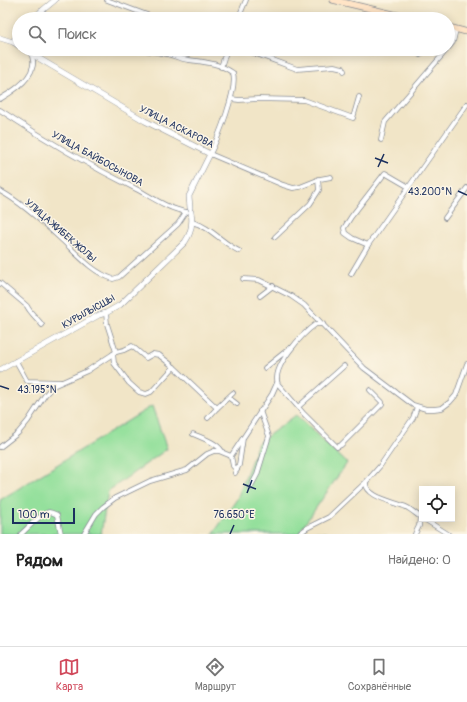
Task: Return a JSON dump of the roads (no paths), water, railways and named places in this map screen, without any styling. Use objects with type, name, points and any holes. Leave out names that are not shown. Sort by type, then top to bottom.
[{"type":"main road","points":[[333,0],[382,12]]},
{"type":"main road","points":[[456,29],[467,32]]},
{"type":"street","points":[[41,11],[55,0]]},
{"type":"street","points":[[107,0],[139,12]]},
{"type":"street","points":[[241,12],[246,0]]},
{"type":"street","points":[[455,34],[456,29]]},
{"type":"street","points":[[0,38],[12,42]]},
{"type":"street","points":[[0,99],[24,82],[32,70],[34,60],[32,56]]},
{"type":"street","name":"УЛИЦА АСКАРОВА","points":[[32,56],[145,121],[210,154],[283,185],[293,188],[300,187],[318,179],[331,177]]},
{"type":"street","points":[[174,56],[188,60],[204,61],[233,73],[234,77],[231,99],[210,154],[189,196],[189,210],[192,222],[207,228],[220,240],[239,251]]},
{"type":"street","points":[[221,67],[225,56]]},
{"type":"street","points":[[264,56],[293,66],[297,69],[334,66],[343,68],[344,71]]},
{"type":"street","points":[[380,140],[385,122],[441,56]]},
{"type":"street","points":[[231,99],[304,100],[353,118],[359,97]]},
{"type":"street","points":[[350,274],[368,245],[467,104]]},
{"type":"street","name":"УЛИЦА БАЙБОСЫНОВА","points":[[0,110],[100,170],[162,203],[189,210]]},
{"type":"street","points":[[368,245],[345,233],[344,228],[351,217],[385,173],[409,187]]},
{"type":"street","points":[[275,237],[306,208],[315,197],[319,190],[318,179]]},
{"type":"street","points":[[445,218],[467,188]]},
{"type":"street","name":"УЛИЦА ЖИБЕК ЖОЛЫ","points":[[0,190],[62,240],[83,261],[94,269],[113,279],[119,277],[178,224],[189,210]]},
{"type":"street","name":"КУРЫЛЫСШЫ","points":[[0,370],[99,315],[106,313],[120,305],[185,242],[192,222]]},
{"type":"street","points":[[244,279],[259,280],[273,286],[304,305],[324,324],[364,368],[417,407],[426,409],[442,408],[453,399],[467,364]]},
{"type":"street","points":[[0,283],[27,306],[42,325]]},
{"type":"street","points":[[260,296],[273,286]]},
{"type":"street","points":[[106,313],[114,353],[114,364],[129,383],[139,392],[146,394],[151,392],[174,367]]},
{"type":"street","points":[[265,368],[293,345],[309,328],[316,324],[324,324]]},
{"type":"street","points":[[243,438],[239,465],[236,471],[233,466],[231,456],[275,389],[277,383],[277,373],[293,345]]},
{"type":"street","points":[[0,446],[18,433],[53,386],[87,371],[114,353],[134,347],[146,358],[153,354],[159,355],[174,367],[217,408]]},
{"type":"street","points":[[16,361],[27,382],[61,382]]},
{"type":"street","points":[[298,407],[344,366]]},
{"type":"street","points":[[277,383],[337,447],[382,404],[382,402],[370,390]]},
{"type":"street","points":[[208,418],[233,394]]},
{"type":"street","points":[[228,398],[237,404]]},
{"type":"street","points":[[299,534],[307,528],[329,517],[366,482],[380,466],[413,418],[417,407]]},
{"type":"street","points":[[250,488],[257,475],[269,436],[260,411]]},
{"type":"street","points":[[193,434],[215,445],[222,452]]},
{"type":"street","points":[[84,534],[96,514],[108,502],[150,481],[187,470],[207,454],[214,451],[222,452],[231,456]]},
{"type":"street","points":[[366,482],[368,490],[378,497],[408,508],[419,516]]},
{"type":"street","points":[[21,534],[47,512],[51,512],[57,516],[61,534]]},
{"type":"street","points":[[416,534],[420,522]]},
{"type":"street","points":[[428,522],[448,534]]}]
